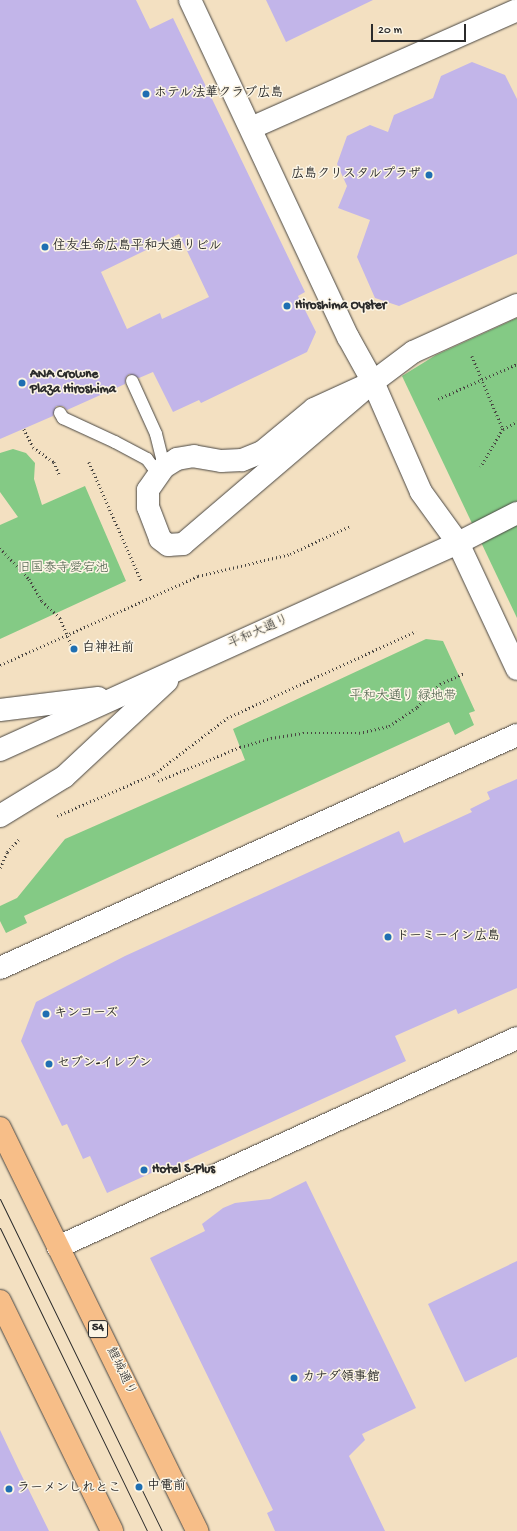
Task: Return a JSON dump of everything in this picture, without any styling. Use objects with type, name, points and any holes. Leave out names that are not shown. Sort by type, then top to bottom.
[{"type":"highway","name":"鯉城通り","points":[[0,1128],[197,1531]]},
{"type":"highway","points":[[0,1300],[112,1531]]},
{"type":"street","points":[[190,0],[348,337],[373,382],[421,492],[458,543],[517,668]]},
{"type":"street","points":[[251,128],[517,10]]},
{"type":"street","points":[[373,382],[314,409],[262,452],[242,460],[221,461],[188,457],[177,459],[161,470],[148,490],[148,507],[154,527],[160,539],[168,545],[183,544],[373,382],[413,352],[517,305]]},
{"type":"street","name":"平和大通り","points":[[0,750],[458,543],[517,513]]},
{"type":"street","points":[[0,816],[64,777],[181,668]]},
{"type":"street","points":[[0,710],[120,696]]},
{"type":"street","points":[[0,968],[517,735]]},
{"type":"street","points":[[58,1247],[517,1038]]},
{"type":"lane","points":[[132,381],[156,434],[161,470]]},
{"type":"lane","points":[[60,413],[63,418],[116,442],[147,459],[161,470]]},
{"type":"path","points":[[470,349],[481,380],[503,429]]},
{"type":"path","points":[[438,399],[517,364]]},
{"type":"path","points":[[481,468],[503,429],[517,422]]},
{"type":"path","points":[[24,429],[33,447],[54,462],[60,476]]},
{"type":"path","points":[[89,462],[142,582]]},
{"type":"path","points":[[0,665],[198,576],[290,554],[350,526]]},
{"type":"path","points":[[0,548],[29,579],[42,601],[56,613],[73,648]]},
{"type":"path","points":[[52,818],[154,774],[227,718],[416,631]]},
{"type":"path","points":[[158,781],[240,747],[271,738],[303,733],[359,733],[389,726],[416,707],[440,684],[465,673]]},
{"type":"path","points":[[0,868],[7,852],[24,834]]},
{"type":"green space","points":[[517,318],[517,618],[402,376],[436,355]]},
{"type":"green space","name":"旧国泰寺愛宕池","points":[[13,449],[26,453],[35,463],[34,479],[42,505],[85,486],[126,581],[0,639],[0,525],[18,517],[0,492],[0,453]]},
{"type":"green space","name":"平和大通り 緑地帯","points":[[426,639],[443,641],[475,711],[469,713],[474,725],[455,735],[449,722],[24,916],[27,923],[6,933],[0,921],[0,906],[17,898],[65,839],[245,760],[233,729]]},
{"type":"building","points":[[0,0],[136,0],[150,29],[173,18],[305,292],[298,296],[316,332],[307,352],[201,403],[199,400],[173,412],[153,372],[139,378],[129,374],[126,377],[125,384],[67,410],[63,406],[56,406],[53,416],[0,439]],"holes":[[[179,234],[209,297],[162,319],[160,313],[127,329],[101,272]]]},
{"type":"building","points":[[266,0],[373,0],[286,42]]},
{"type":"building","name":"広島クリスタルプラザ","points":[[472,62],[505,75],[517,99],[517,254],[399,306],[375,298],[357,257],[370,220],[338,208],[347,186],[337,164],[347,136],[370,125],[388,132],[394,115],[433,98],[441,76]]},
{"type":"building","points":[[517,779],[517,988],[458,1014],[456,1009],[395,1036],[406,1061],[159,1173],[158,1170],[107,1193],[90,1156],[83,1159],[67,1124],[62,1126],[21,1041],[36,1002],[125,956],[399,831],[404,843],[472,812],[470,809],[490,799],[487,792]]},
{"type":"building","points":[[306,1181],[416,1408],[362,1434],[365,1440],[349,1456],[385,1531],[275,1531],[267,1513],[273,1510],[150,1258],[205,1231],[202,1224],[223,1208],[235,1203],[270,1199]]},
{"type":"building","points":[[517,1261],[517,1357],[465,1382],[428,1304]]},
{"type":"building","points":[[0,1430],[18,1468],[49,1531],[0,1531]]},
{"type":"tram line","points":[[0,1199],[162,1531]]},
{"type":"tram line","points":[[0,1228],[147,1531]]},
{"type":"place","name":"ホテル法華クラブ広島","points":[[146,94]]},
{"type":"place","name":"広島クリスタルプラザ","points":[[429,175]]},
{"type":"place","name":"住友生命広島平和大通りビル","points":[[45,247]]},
{"type":"place","name":"Hiroshima Oyster","points":[[287,306]]},
{"type":"place","name":"ANA Crowne Plaza Hiroshima","points":[[22,383]]},
{"type":"place","name":"白神社前","points":[[74,649]]},
{"type":"place","name":"ドーミーイン広島","points":[[388,937]]},
{"type":"place","name":"キンコーズ","points":[[46,1014]]},
{"type":"place","name":"セブン-イレブン","points":[[49,1064]]},
{"type":"place","name":"Hotel S-Plus","points":[[144,1170]]},
{"type":"place","name":"カナダ領事館","points":[[294,1378]]},
{"type":"place","name":"中電前","points":[[139,1487]]},
{"type":"place","name":"ラーメンしれとこ","points":[[9,1489]]}]
